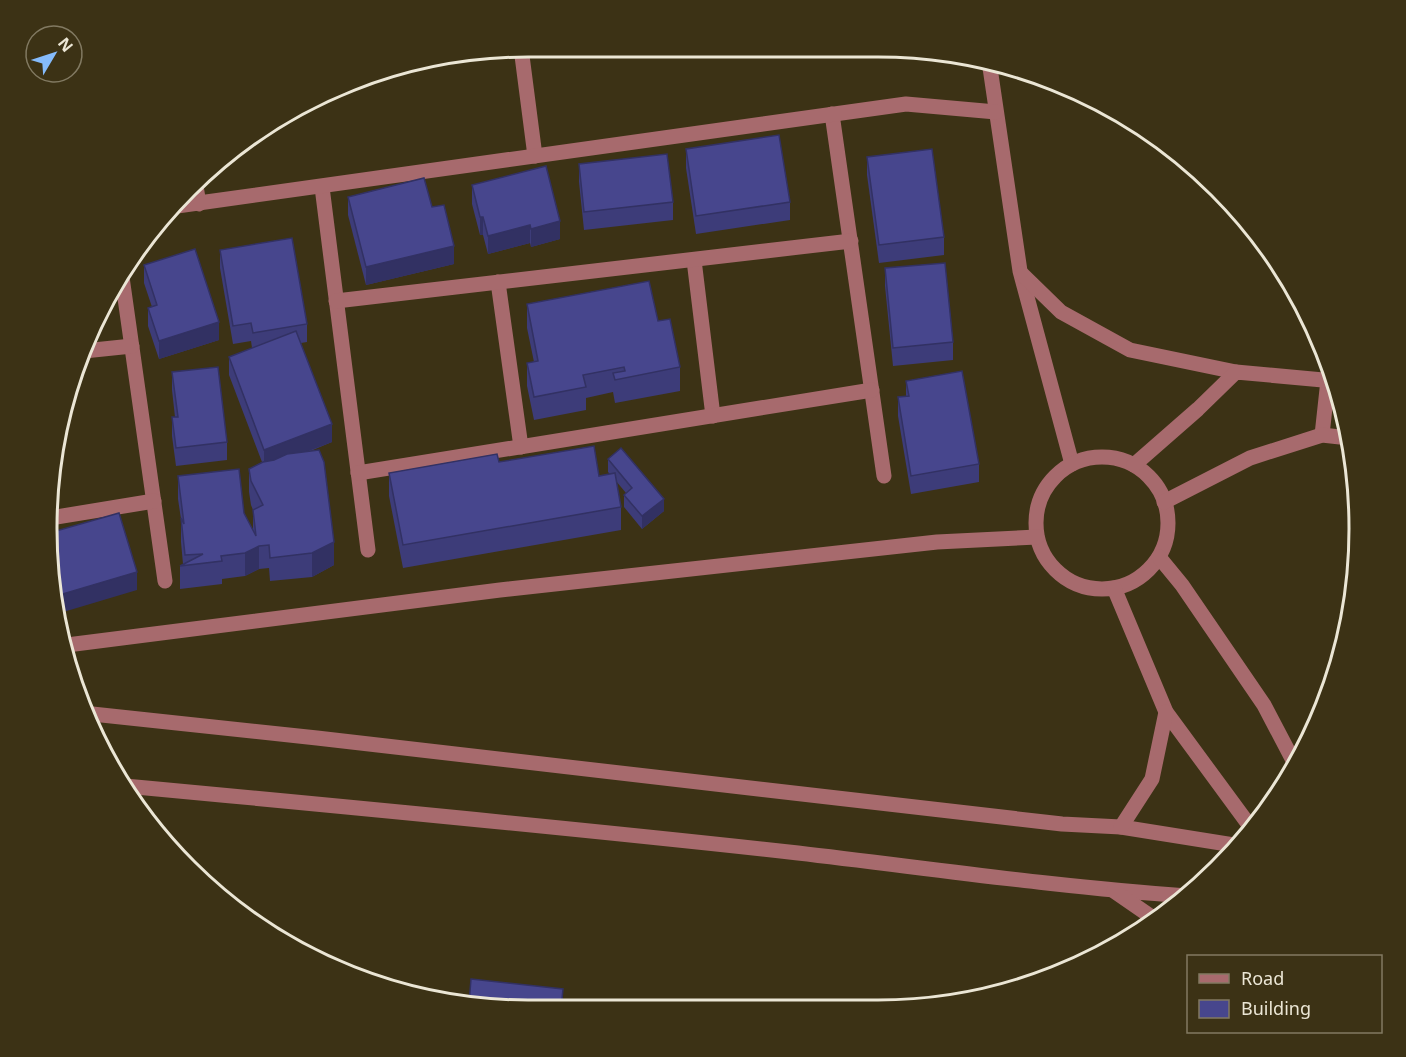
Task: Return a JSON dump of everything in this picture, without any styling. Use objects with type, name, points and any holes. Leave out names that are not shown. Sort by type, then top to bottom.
[{"type":"street","points":[[522,57],[535,156]]},
{"type":"street","points":[[990,71],[1020,272],[1072,464]]},
{"type":"street","points":[[186,205],[906,104],[996,112]]},
{"type":"street","points":[[832,114],[884,476]]},
{"type":"street","points":[[322,187],[368,550]]},
{"type":"street","points":[[197,193],[199,204]]},
{"type":"street","points":[[336,301],[851,241]]},
{"type":"street","points":[[694,260],[713,416]]},
{"type":"street","points":[[1020,272],[1060,312],[1130,350],[1236,372],[1325,379]]},
{"type":"street","points":[[498,282],[521,447]]},
{"type":"street","points":[[123,287],[165,581]]},
{"type":"street","points":[[92,350],[132,346]]},
{"type":"street","points":[[1134,465],[1236,372]]},
{"type":"street","points":[[358,473],[872,390]]},
{"type":"street","points":[[1322,435],[1329,393]]},
{"type":"street","points":[[1164,502],[1251,458],[1322,435],[1340,437]]},
{"type":"street","points":[[1097,457],[1116,458],[1134,465],[1149,476],[1160,491],[1167,509],[1168,528],[1164,546],[1156,563],[1142,576],[1126,585],[1114,588],[1089,588],[1071,581],[1056,570],[1044,555],[1037,537],[1036,519],[1040,500],[1049,483],[1072,464],[1097,457]]},
{"type":"street","points":[[57,517],[154,501]]},
{"type":"street","points":[[72,644],[535,586],[937,542],[1037,537]]},
{"type":"street","points":[[1159,556],[1182,585],[1264,705],[1290,755]]},
{"type":"street","points":[[1114,588],[1166,712],[1247,822]]},
{"type":"street","points":[[1121,827],[1152,779],[1166,712]]},
{"type":"street","points":[[95,714],[305,736],[1062,824],[1121,827],[1227,844]]},
{"type":"street","points":[[134,787],[751,848],[1114,891],[1174,895]]},
{"type":"street","points":[[1114,891],[1148,915]]},
{"type":"building","points":[[779,135],[790,202],[696,216],[686,149]]},
{"type":"building","points":[[932,149],[944,237],[879,245],[867,157]]},
{"type":"building","points":[[667,154],[673,202],[584,212],[579,164]]},
{"type":"building","points":[[546,166],[560,221],[531,229],[530,225],[488,236],[483,217],[480,217],[472,185]]},
{"type":"building","points":[[424,178],[432,207],[444,205],[454,246],[366,267],[348,197]]},
{"type":"building","points":[[292,238],[307,324],[253,333],[251,323],[233,326],[220,250]]},
{"type":"building","points":[[195,249],[219,322],[159,341],[148,308],[157,305],[144,265]]},
{"type":"building","points":[[945,263],[953,342],[893,348],[885,268]]},
{"type":"building","points":[[649,281],[658,321],[670,319],[680,367],[615,380],[613,373],[625,371],[624,367],[583,375],[586,387],[534,397],[527,363],[538,361],[527,304]]},
{"type":"building","points":[[296,331],[332,424],[264,450],[229,357]]},
{"type":"building","points":[[218,367],[227,442],[176,448],[172,417],[178,417],[172,372]]},
{"type":"building","points":[[962,371],[979,464],[911,476],[898,397],[909,396],[906,381]]},
{"type":"building","points":[[594,446],[599,476],[615,473],[621,507],[403,545],[389,473],[497,454],[499,462]]},
{"type":"building","points":[[621,448],[664,499],[642,516],[624,495],[632,488],[608,459]]},
{"type":"building","points":[[319,450],[324,462],[334,542],[312,553],[270,558],[269,545],[259,546],[245,553],[221,556],[222,561],[180,566],[203,554],[185,555],[178,476],[239,469],[244,513],[256,536],[253,510],[263,505],[251,481],[249,469],[287,454]]},
{"type":"building","points":[[119,513],[137,572],[62,594],[57,531]]},
{"type":"building","points":[[471,979],[563,989],[562,1000],[470,996]]}]
